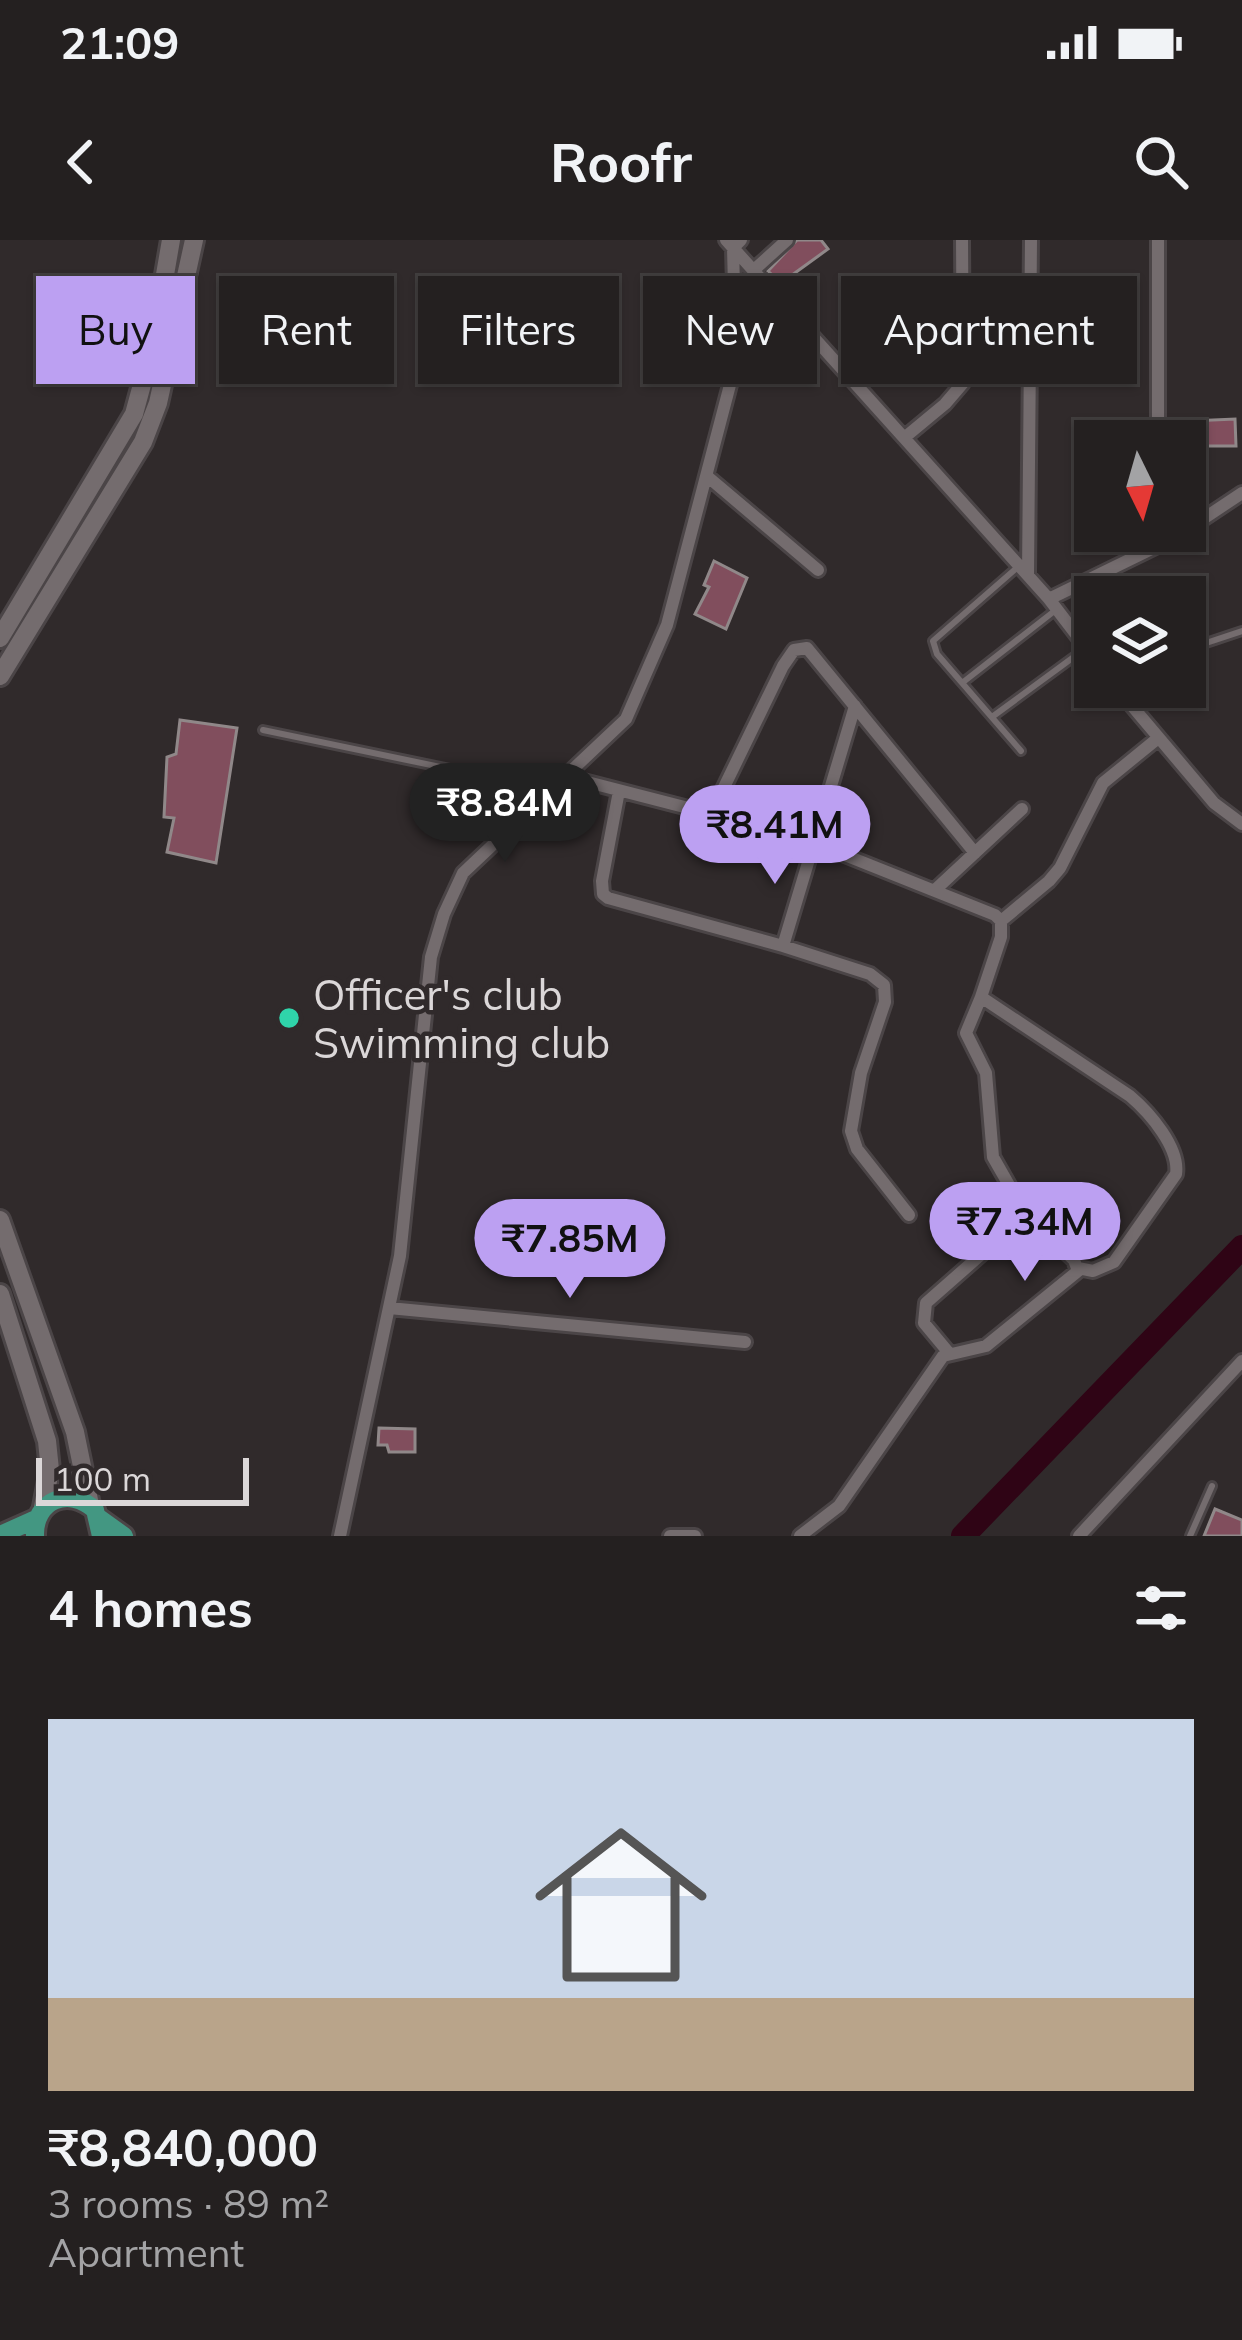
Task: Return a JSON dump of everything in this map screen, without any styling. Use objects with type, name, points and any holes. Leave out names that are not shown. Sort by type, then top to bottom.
[{"type":"main road","points":[[0,676],[143,442],[171,240]]},
{"type":"main road","points":[[0,638],[148,401],[194,240]]},
{"type":"main road","points":[[0,1220],[75,1432],[97,1519]]},
{"type":"main road","points":[[0,1294],[47,1442],[50,1470],[38,1521]]},
{"type":"main road","points":[[0,1535],[38,1521],[66,1497],[124,1536]]},
{"type":"street","points":[[755,269],[787,240]]},
{"type":"street","points":[[904,438],[962,383],[962,240]]},
{"type":"street","points":[[1024,571],[1031,240]]},
{"type":"street","points":[[1158,240],[1158,420]]},
{"type":"street","points":[[733,243],[1074,632]]},
{"type":"street","points":[[340,1536],[400,1256],[431,957],[444,914],[463,873],[626,718],[667,625],[736,362],[733,243]]},
{"type":"street","points":[[708,477],[818,570]]},
{"type":"street","points":[[1206,513],[1242,494]]},
{"type":"street","points":[[1053,604],[1136,552]]},
{"type":"street","points":[[711,814],[783,666],[794,650],[807,648],[975,853]]},
{"type":"street","points":[[783,946],[855,706]]},
{"type":"street","points":[[1133,708],[1214,803],[1242,824]]},
{"type":"street","points":[[1000,921],[1060,868],[1103,783],[1157,739]]},
{"type":"street","points":[[565,776],[814,842],[985,909],[1000,921],[1001,937],[968,1024],[968,1042],[986,1073],[993,1157],[1026,1215],[1078,1268],[986,1346],[949,1353]]},
{"type":"street","points":[[619,791],[602,881],[608,898],[783,946],[870,974],[884,986],[885,1002],[861,1073],[850,1131],[857,1149],[909,1215]]},
{"type":"street","points":[[935,890],[1022,809]]},
{"type":"street","points":[[981,997],[1130,1096],[1143,1107],[1177,1159],[1175,1174],[1114,1262],[1093,1271],[1078,1268]]},
{"type":"street","points":[[949,1353],[924,1323],[926,1303],[1026,1215]]},
{"type":"street","points":[[389,1308],[745,1342]]},
{"type":"street","points":[[800,1536],[839,1505],[949,1353]]},
{"type":"street","points":[[1079,1536],[1242,1361]]},
{"type":"street","points":[[670,1536],[695,1536]]},
{"type":"lane","points":[[1021,751],[937,654],[933,641],[1024,571]]},
{"type":"lane","points":[[962,682],[1053,604]]},
{"type":"lane","points":[[1206,643],[1242,632]]},
{"type":"lane","points":[[992,717],[1074,665]]},
{"type":"lane","points":[[263,730],[549,790]]},
{"type":"lane","points":[[1190,1536],[1212,1486]]},
{"type":"building","points":[[797,240],[821,240],[828,249],[791,276],[773,276],[768,271]]},
{"type":"building","points":[[1235,419],[1236,446],[1206,446],[1206,420]]},
{"type":"building","points":[[714,561],[747,578],[726,629],[695,614],[709,587],[704,585]]},
{"type":"building","points":[[180,720],[237,728],[216,863],[167,852],[174,818],[164,817],[167,757],[176,754]]},
{"type":"building","points":[[379,1428],[415,1429],[415,1452],[389,1452],[387,1445],[378,1445]]},
{"type":"building","points":[[1215,1509],[1242,1520],[1242,1536],[1204,1536]]},
{"type":"waterway","points":[[963,1536],[1242,1247]]},
{"type":"place","name":"Officer's club Swimming club","points":[[289,1018]]}]
